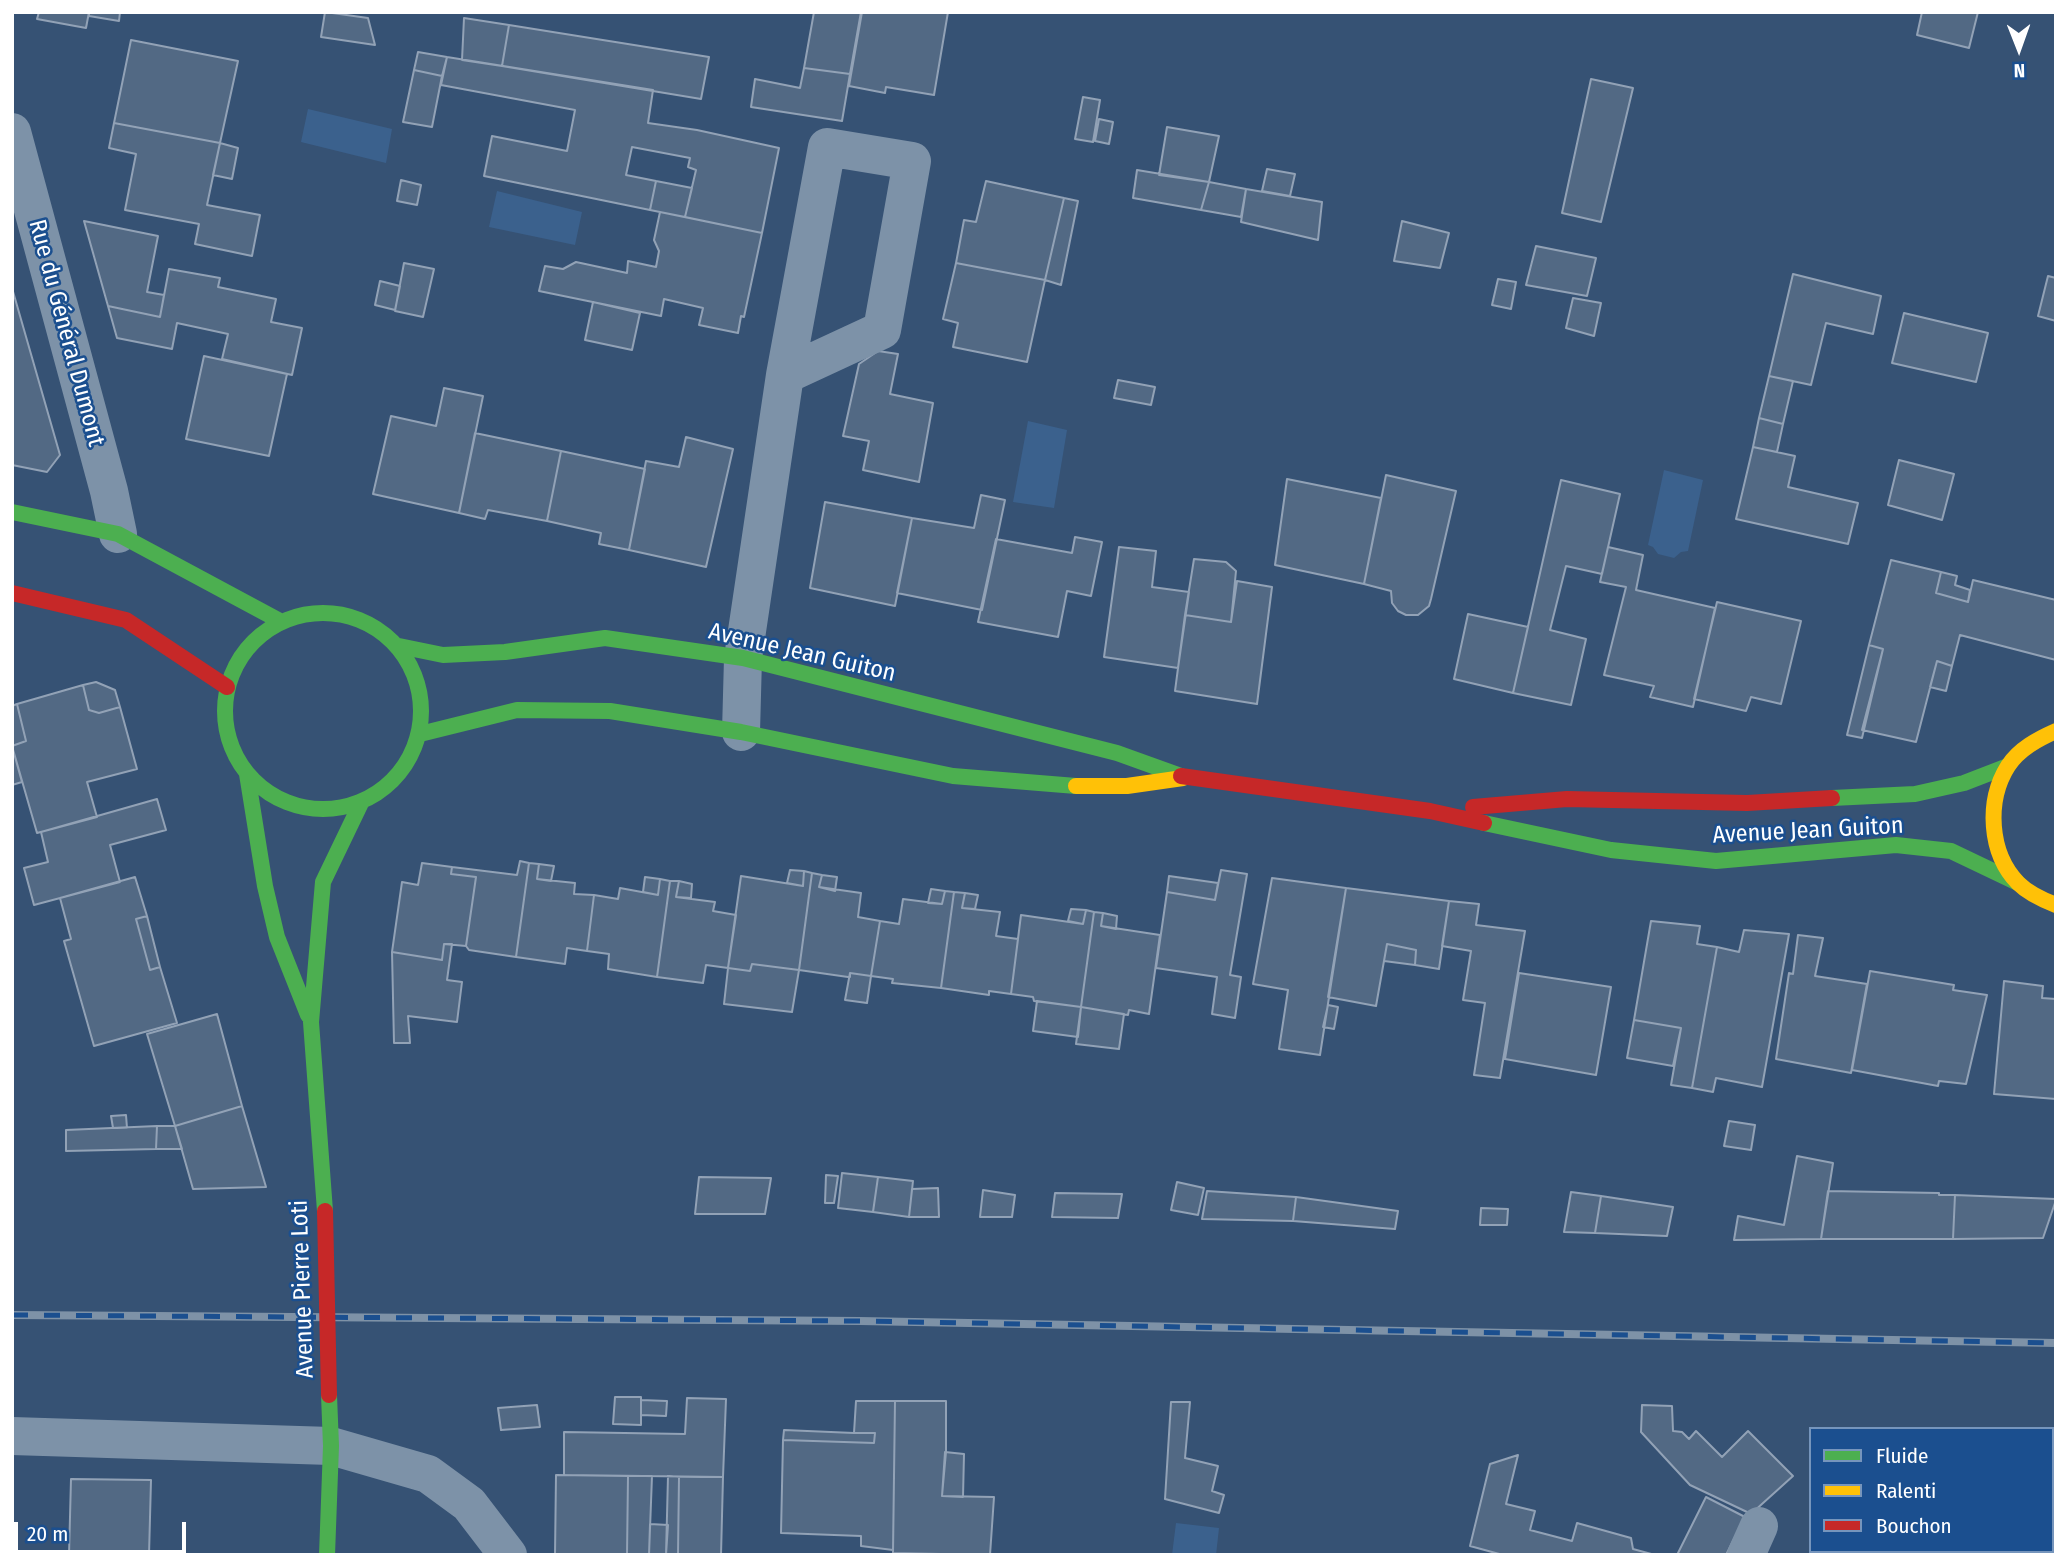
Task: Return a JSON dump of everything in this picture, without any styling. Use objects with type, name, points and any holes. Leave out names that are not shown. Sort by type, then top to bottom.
[{"type":"main road","points":[[12,512],[118,534],[280,621]]},
{"type":"main road","points":[[12,593],[126,620],[226,687]]},
{"type":"main road","points":[[311,612],[344,614],[374,625],[398,646],[415,673],[422,703],[420,734],[408,763],[388,786],[361,803],[330,810],[299,807],[271,795],[247,774],[234,755],[224,710],[226,687],[238,660],[256,638],[280,621],[311,612]]},
{"type":"main road","name":"Avenue Jean Guiton","points":[[398,646],[443,655],[505,652],[605,638],[743,658],[1117,753],[1188,778],[1430,811],[1611,850],[1716,861],[1896,845],[1951,851],[2018,883],[2039,899],[2056,905]]},
{"type":"main road","name":"Avenue Jean Guiton","points":[[420,734],[517,710],[610,711],[741,732],[953,776],[1065,786],[1127,786],[1188,778]]},
{"type":"main road","points":[[2018,883],[2001,856],[1993,826],[1996,795],[2008,766],[2028,746],[2056,731]]},
{"type":"main road","name":"Avenue Jean Guiton","points":[[1430,811],[1567,799],[1747,803],[1914,794],[1964,783],[2008,766]]},
{"type":"main road","name":"Avenue Pierre Loti","points":[[247,774],[265,886],[277,937],[312,1022]]},
{"type":"main road","name":"Avenue Pierre Loti","points":[[327,1555],[331,1446],[325,1210],[312,1022],[323,882],[361,803]]},
{"type":"street","name":"Rue du Général Dumont","points":[[12,132],[109,491],[118,534]]},
{"type":"street","points":[[741,732],[743,658],[785,376],[827,147],[912,161],[882,330],[785,376]]},
{"type":"street","points":[[12,1436],[331,1446],[428,1474],[469,1504],[508,1555]]},
{"type":"water","points":[[308,109],[392,129],[386,163],[301,142]]},
{"type":"water","points":[[497,191],[582,212],[575,245],[489,227]]},
{"type":"water","points":[[1028,421],[1067,430],[1054,508],[1013,502]]},
{"type":"water","points":[[1664,470],[1703,480],[1688,551],[1681,552],[1674,558],[1658,554],[1648,545]]},
{"type":"water","points":[[1176,1523],[1219,1528],[1216,1555],[1172,1555]]},
{"type":"building","points":[[39,12],[89,12],[86,28],[37,19]]},
{"type":"building","points":[[89,12],[120,12],[119,21],[89,16]]},
{"type":"building","points":[[325,12],[368,18],[375,45],[321,37]]},
{"type":"building","points":[[814,12],[861,12],[850,74],[804,68]]},
{"type":"building","points":[[862,12],[948,12],[934,95],[886,87],[885,93],[849,86]]},
{"type":"building","points":[[1922,12],[1978,12],[1969,48],[1917,35]]},
{"type":"building","points":[[464,18],[509,25],[502,66],[462,60]]},
{"type":"building","points":[[509,25],[709,57],[701,99],[502,66]]},
{"type":"building","points":[[131,40],[238,61],[220,143],[114,123]]},
{"type":"building","points":[[418,52],[447,57],[442,76],[414,70]]},
{"type":"building","points":[[447,57],[653,90],[648,123],[697,130],[779,148],[762,233],[685,217],[696,170],[688,167],[690,158],[632,147],[626,175],[656,181],[650,210],[484,176],[492,136],[567,151],[575,110],[441,85]]},
{"type":"building","points":[[804,68],[850,74],[842,121],[751,107],[755,79],[800,88]]},
{"type":"building","points":[[414,70],[442,76],[432,127],[403,122]]},
{"type":"building","points":[[1591,79],[1633,88],[1601,222],[1562,213]]},
{"type":"building","points":[[1083,97],[1100,100],[1093,142],[1075,139]]},
{"type":"building","points":[[1099,119],[1113,122],[1109,144],[1095,141]]},
{"type":"building","points":[[114,123],[220,143],[207,205],[260,215],[252,256],[195,244],[199,224],[125,210],[136,154],[109,148]]},
{"type":"building","points":[[1167,127],[1219,136],[1209,182],[1159,175]]},
{"type":"building","points":[[220,143],[238,148],[232,179],[213,175]]},
{"type":"building","points":[[1267,169],[1295,174],[1290,196],[1262,191]]},
{"type":"building","points":[[1137,170],[1209,182],[1201,210],[1133,198]]},
{"type":"building","points":[[401,180],[421,185],[417,205],[397,201]]},
{"type":"building","points":[[656,181],[692,188],[685,217],[650,210]]},
{"type":"building","points":[[986,181],[1064,198],[1045,280],[956,263],[964,220],[976,222]]},
{"type":"building","points":[[1209,182],[1246,189],[1241,217],[1201,210]]},
{"type":"building","points":[[1246,189],[1322,202],[1318,240],[1241,222]]},
{"type":"building","points":[[1064,198],[1078,201],[1061,285],[1045,280]]},
{"type":"building","points":[[660,212],[762,233],[744,317],[741,316],[738,333],[699,325],[703,308],[664,299],[661,316],[539,291],[545,266],[563,269],[576,262],[627,273],[628,261],[656,267],[659,251],[654,240]]},
{"type":"building","points":[[84,221],[158,236],[147,292],[164,295],[160,317],[108,306]]},
{"type":"building","points":[[1402,221],[1449,233],[1440,268],[1394,261]]},
{"type":"building","points":[[1536,246],[1596,258],[1587,296],[1526,285]]},
{"type":"building","points":[[404,263],[434,269],[423,317],[395,311]]},
{"type":"building","points":[[956,263],[1045,280],[1027,362],[953,347],[958,323],[943,319]]},
{"type":"building","points":[[169,269],[220,278],[218,287],[276,299],[271,322],[302,328],[292,375],[222,359],[228,334],[177,323],[172,349],[117,338],[108,306],[160,317]]},
{"type":"building","points":[[1793,274],[1881,296],[1873,334],[1826,323],[1811,385],[1769,376]]},
{"type":"building","points":[[2048,276],[2056,278],[2056,321],[2038,316]]},
{"type":"building","points":[[1498,279],[1516,282],[1511,309],[1492,305]]},
{"type":"building","points":[[380,281],[400,286],[395,310],[375,305]]},
{"type":"building","points":[[12,288],[60,455],[47,472],[12,465]]},
{"type":"building","points":[[1573,298],[1601,303],[1594,336],[1566,328]]},
{"type":"building","points":[[593,302],[640,313],[632,350],[585,340]]},
{"type":"building","points":[[1904,313],[1988,333],[1976,382],[1892,363]]},
{"type":"building","points":[[878,351],[898,354],[890,394],[933,403],[919,482],[863,470],[869,441],[843,436],[859,364]]},
{"type":"building","points":[[204,356],[287,374],[269,456],[186,439]]},
{"type":"building","points":[[1769,376],[1793,381],[1783,424],[1759,418]]},
{"type":"building","points":[[1118,380],[1155,387],[1151,405],[1114,398]]},
{"type":"building","points":[[444,388],[483,396],[459,513],[373,494],[391,416],[436,426]]},
{"type":"building","points":[[1759,418],[1783,424],[1777,452],[1753,447]]},
{"type":"building","points":[[475,433],[561,451],[547,521],[488,510],[485,519],[459,513]]},
{"type":"building","points":[[686,437],[733,449],[706,567],[629,550],[646,461],[679,467]]},
{"type":"building","points":[[1753,447],[1795,456],[1788,487],[1858,503],[1848,544],[1736,519]]},
{"type":"building","points":[[561,451],[645,469],[629,550],[599,544],[601,533],[547,521]]},
{"type":"building","points":[[1899,460],[1954,474],[1942,520],[1888,505]]},
{"type":"building","points":[[1386,475],[1456,491],[1429,606],[1418,615],[1406,615],[1398,611],[1392,603],[1391,591],[1364,584]]},
{"type":"building","points":[[1287,479],[1381,498],[1364,584],[1275,565]]},
{"type":"building","points":[[1561,480],[1620,494],[1602,574],[1566,566],[1550,630],[1586,639],[1571,705],[1513,693]]},
{"type":"building","points":[[981,495],[1005,500],[982,610],[897,593],[912,518],[974,528]]},
{"type":"building","points":[[825,502],[912,518],[895,606],[810,588]]},
{"type":"building","points":[[1075,537],[1102,542],[1091,596],[1067,591],[1058,637],[978,622],[996,539],[1072,553]]},
{"type":"building","points":[[1119,547],[1156,551],[1152,587],[1189,592],[1178,668],[1104,657]]},
{"type":"building","points":[[1608,547],[1643,555],[1636,590],[1715,608],[1693,707],[1650,697],[1654,686],[1604,675],[1626,587],[1600,582]]},
{"type":"building","points":[[1194,559],[1226,562],[1236,571],[1231,622],[1185,615]]},
{"type":"building","points":[[1891,560],[1941,572],[1936,593],[1968,602],[1973,580],[2056,600],[2056,660],[1960,635],[1952,666],[1937,661],[1916,742],[1862,730],[1883,649],[1869,645]]},
{"type":"building","points":[[1941,572],[1957,576],[1955,585],[1970,590],[1968,602],[1936,593]]},
{"type":"building","points":[[1237,581],[1272,587],[1257,704],[1175,691],[1185,615],[1231,622]]},
{"type":"building","points":[[1717,602],[1801,621],[1781,704],[1751,697],[1746,711],[1694,699]]},
{"type":"building","points":[[1468,614],[1528,627],[1513,693],[1454,679]]},
{"type":"building","points":[[1869,645],[1883,649],[1862,738],[1847,735]]},
{"type":"building","points":[[1937,661],[1952,666],[1946,691],[1930,687]]},
{"type":"building","points":[[96,682],[115,690],[120,707],[99,713],[89,710],[83,685]]},
{"type":"building","points":[[83,685],[89,710],[99,713],[120,707],[137,769],[87,782],[97,817],[37,833],[12,746],[26,741],[17,704]]},
{"type":"building","points":[[17,704],[26,741],[12,746],[12,706]]},
{"type":"building","points":[[12,746],[22,782],[12,785]]},
{"type":"building","points":[[157,799],[166,830],[110,845],[120,882],[34,905],[24,868],[48,862],[41,832]]},
{"type":"building","points":[[520,861],[529,863],[516,957],[469,950],[466,946],[476,877],[451,874],[452,867],[517,875]]},
{"type":"building","points":[[422,863],[452,867],[451,874],[476,877],[466,946],[444,944],[442,960],[392,952],[402,882],[418,885]]},
{"type":"building","points":[[529,863],[539,864],[537,879],[575,883],[574,894],[594,895],[587,951],[567,948],[565,964],[516,957]]},
{"type":"building","points":[[539,864],[554,866],[551,881],[537,879]]},
{"type":"building","points":[[790,870],[804,871],[803,886],[787,883]]},
{"type":"building","points":[[1221,870],[1247,874],[1230,975],[1241,977],[1235,1018],[1212,1014],[1217,977],[1156,968],[1167,892],[1215,900]]},
{"type":"building","points":[[804,871],[812,873],[799,970],[752,964],[750,971],[728,968],[741,876],[803,886]]},
{"type":"building","points":[[812,873],[822,875],[819,887],[861,893],[858,917],[880,921],[871,976],[850,973],[848,977],[799,970]]},
{"type":"building","points":[[822,875],[837,877],[835,891],[819,887]]},
{"type":"building","points":[[1169,876],[1218,883],[1215,900],[1167,892]]},
{"type":"building","points":[[135,877],[147,916],[136,919],[150,970],[160,967],[177,1023],[94,1046],[64,941],[71,939],[60,898]]},
{"type":"building","points":[[645,877],[660,879],[658,895],[643,892]]},
{"type":"building","points":[[1272,878],[1346,888],[1320,1055],[1279,1049],[1288,990],[1253,984]]},
{"type":"building","points":[[660,879],[670,881],[657,977],[608,969],[609,954],[587,951],[594,895],[618,899],[620,888],[658,895]]},
{"type":"building","points":[[670,881],[679,881],[676,897],[715,902],[713,911],[736,915],[728,968],[706,965],[703,983],[657,977]]},
{"type":"building","points":[[679,881],[692,884],[691,898],[676,897]]},
{"type":"building","points":[[1346,888],[1449,901],[1439,969],[1415,965],[1416,950],[1387,944],[1376,1006],[1328,997]]},
{"type":"building","points":[[931,889],[945,891],[942,904],[928,903]]},
{"type":"building","points":[[945,891],[954,892],[941,988],[892,983],[893,979],[871,976],[880,921],[899,924],[903,899],[942,904]]},
{"type":"building","points":[[954,892],[965,893],[962,908],[1000,912],[996,936],[1018,939],[1011,994],[989,991],[989,995],[941,988]]},
{"type":"building","points":[[965,893],[978,895],[975,909],[962,908]]},
{"type":"building","points":[[1449,901],[1479,904],[1476,925],[1525,931],[1500,1078],[1474,1075],[1485,1003],[1463,1000],[1471,951],[1442,946]]},
{"type":"building","points":[[1071,909],[1086,910],[1083,924],[1068,921]]},
{"type":"building","points":[[1086,910],[1094,912],[1081,1007],[1034,1001],[1033,997],[1011,994],[1021,915],[1083,924]]},
{"type":"building","points":[[1094,912],[1103,913],[1101,926],[1160,935],[1149,1014],[1129,1010],[1128,1015],[1081,1007]]},
{"type":"building","points":[[1103,913],[1117,916],[1116,929],[1101,926]]},
{"type":"building","points":[[147,916],[160,967],[150,970],[136,919]]},
{"type":"building","points":[[1651,921],[1700,926],[1697,944],[1717,947],[1692,1088],[1671,1085],[1681,1028],[1634,1020]]},
{"type":"building","points":[[1744,930],[1789,934],[1762,1087],[1716,1078],[1713,1092],[1692,1088],[1717,947],[1739,952]]},
{"type":"building","points":[[1798,935],[1823,938],[1815,976],[1867,984],[1851,1073],[1776,1059],[1789,973],[1793,974]]},
{"type":"building","points":[[444,944],[452,944],[447,980],[462,982],[457,1022],[408,1016],[410,1043],[394,1043],[392,952],[442,960]]},
{"type":"building","points":[[1387,944],[1416,950],[1415,965],[1384,961]]},
{"type":"building","points":[[752,964],[799,970],[792,1012],[724,1004],[728,968],[750,971]]},
{"type":"building","points":[[1870,971],[1954,985],[1953,990],[1987,995],[1966,1084],[1939,1081],[1938,1086],[1852,1070]]},
{"type":"building","points":[[850,973],[871,976],[867,1003],[845,1000]]},
{"type":"building","points":[[1519,973],[1611,987],[1596,1075],[1505,1059]]},
{"type":"building","points":[[2004,981],[2043,986],[2042,998],[2056,999],[2056,1099],[1994,1094]]},
{"type":"building","points":[[1037,1001],[1081,1007],[1078,1037],[1033,1031]]},
{"type":"building","points":[[1328,1005],[1338,1007],[1334,1029],[1323,1027]]},
{"type":"building","points":[[1081,1007],[1124,1014],[1119,1049],[1076,1044]]},
{"type":"building","points":[[217,1014],[242,1106],[175,1126],[147,1034]]},
{"type":"building","points":[[1634,1020],[1681,1028],[1673,1066],[1627,1058]]},
{"type":"building","points":[[242,1106],[266,1187],[193,1189],[175,1126]]},
{"type":"building","points":[[126,1115],[127,1128],[113,1128],[111,1116]]},
{"type":"building","points":[[1729,1121],[1755,1125],[1751,1150],[1724,1146]]},
{"type":"building","points":[[157,1126],[175,1126],[182,1149],[156,1149]]},
{"type":"building","points":[[157,1126],[156,1149],[66,1151],[66,1130]]},
{"type":"building","points":[[1797,1156],[1833,1163],[1821,1239],[1734,1240],[1738,1216],[1784,1225]]},
{"type":"building","points":[[842,1173],[878,1177],[873,1212],[838,1208]]},
{"type":"building","points":[[826,1175],[838,1176],[834,1203],[825,1203]]},
{"type":"building","points":[[699,1177],[771,1178],[765,1214],[695,1214]]},
{"type":"building","points":[[878,1177],[913,1181],[909,1217],[873,1212]]},
{"type":"building","points":[[1177,1182],[1204,1188],[1198,1215],[1171,1210]]},
{"type":"building","points":[[938,1188],[939,1217],[909,1217],[912,1189]]},
{"type":"building","points":[[983,1190],[1015,1195],[1012,1217],[980,1217]]},
{"type":"building","points":[[1207,1191],[1296,1197],[1293,1221],[1202,1219]]},
{"type":"building","points":[[1828,1191],[1955,1195],[1953,1239],[1821,1239]]},
{"type":"building","points":[[1571,1192],[1601,1196],[1595,1233],[1564,1232]]},
{"type":"building","points":[[1055,1193],[1122,1194],[1118,1218],[1052,1217]]},
{"type":"building","points":[[1955,1195],[2056,1200],[2043,1238],[1953,1239]]},
{"type":"building","points":[[1601,1196],[1673,1207],[1667,1236],[1595,1233]]},
{"type":"building","points":[[1296,1197],[1398,1211],[1395,1229],[1293,1221]]},
{"type":"building","points":[[1481,1208],[1508,1209],[1507,1225],[1480,1225]]},
{"type":"building","points":[[615,1397],[641,1397],[641,1425],[613,1424]]},
{"type":"building","points":[[687,1398],[726,1399],[723,1477],[564,1475],[564,1432],[685,1434]]},
{"type":"building","points":[[641,1400],[667,1401],[666,1416],[641,1415]]},
{"type":"building","points":[[856,1401],[895,1401],[893,1550],[861,1546],[861,1536],[781,1533],[783,1440],[874,1443],[875,1433],[854,1433]]},
{"type":"building","points":[[895,1401],[946,1401],[946,1452],[942,1496],[994,1497],[990,1555],[893,1553]]},
{"type":"building","points":[[1171,1402],[1190,1402],[1185,1458],[1218,1466],[1212,1491],[1224,1495],[1219,1513],[1165,1499]]},
{"type":"building","points":[[537,1405],[540,1427],[501,1430],[498,1408]]},
{"type":"building","points":[[1642,1405],[1672,1406],[1673,1431],[1682,1432],[1689,1439],[1696,1431],[1722,1457],[1748,1431],[1793,1476],[1752,1513],[1747,1512],[1690,1485],[1641,1432]]},
{"type":"building","points":[[784,1430],[875,1433],[874,1443],[783,1440]]},
{"type":"building","points":[[945,1452],[964,1454],[963,1497],[942,1496]]},
{"type":"building","points":[[1518,1455],[1506,1504],[1535,1511],[1530,1530],[1572,1541],[1577,1523],[1631,1538],[1633,1549],[1655,1555],[1503,1555],[1470,1546],[1490,1464]]},
{"type":"building","points":[[556,1475],[628,1476],[627,1555],[555,1555]]},
{"type":"building","points":[[628,1476],[652,1476],[649,1555],[627,1555]]},
{"type":"building","points":[[668,1476],[679,1477],[678,1555],[666,1555]]},
{"type":"building","points":[[679,1477],[723,1477],[721,1555],[678,1555]]},
{"type":"building","points":[[71,1479],[151,1480],[149,1555],[69,1555]]},
{"type":"building","points":[[1706,1497],[1745,1517],[1726,1555],[1677,1555]]},
{"type":"building","points":[[650,1524],[668,1525],[666,1555],[649,1555]]},
{"type":"railway","points":[[12,1315],[860,1321],[2056,1343]]},
{"type":"traffic: fast","points":[[12,512],[118,534],[280,621]]},
{"type":"traffic: fast","points":[[323,613],[361,620],[393,641],[414,673],[421,711],[414,749],[393,781],[361,802],[323,809],[285,802],[253,781],[232,749],[225,711],[232,673],[253,641],[285,620],[323,613]]},
{"type":"traffic: fast","points":[[399,646],[443,655],[505,652],[605,638],[743,658],[1117,753],[1181,776]]},
{"type":"traffic: fast","points":[[420,734],[517,710],[610,711],[741,732],[953,776],[1076,786]]},
{"type":"traffic: fast","points":[[1832,798],[1915,794],[1964,783],[2008,766]]},
{"type":"traffic: fast","points":[[247,774],[265,886],[277,937],[308,1015]]},
{"type":"traffic: fast","points":[[325,1211],[311,1022],[323,882],[361,803]]},
{"type":"traffic: fast","points":[[1484,823],[1611,850],[1716,861],[1896,845],[1951,851],[2018,883]]},
{"type":"traffic: fast","points":[[327,1555],[331,1446],[329,1395]]},
{"type":"traffic: slow","points":[[2056,731],[2029,745],[2012,760],[2001,780],[1994,810],[1996,842],[2008,871],[2026,890],[2056,905]]},
{"type":"traffic: slow","points":[[1076,786],[1127,786],[1183,778]]},
{"type":"traffic: jam","points":[[12,593],[126,620],[227,687]]},
{"type":"traffic: jam","points":[[1181,776],[1430,811],[1484,823]]},
{"type":"traffic: jam","points":[[1473,807],[1567,799],[1747,803],[1832,798]]},
{"type":"traffic: jam","points":[[325,1211],[329,1395]]}]
